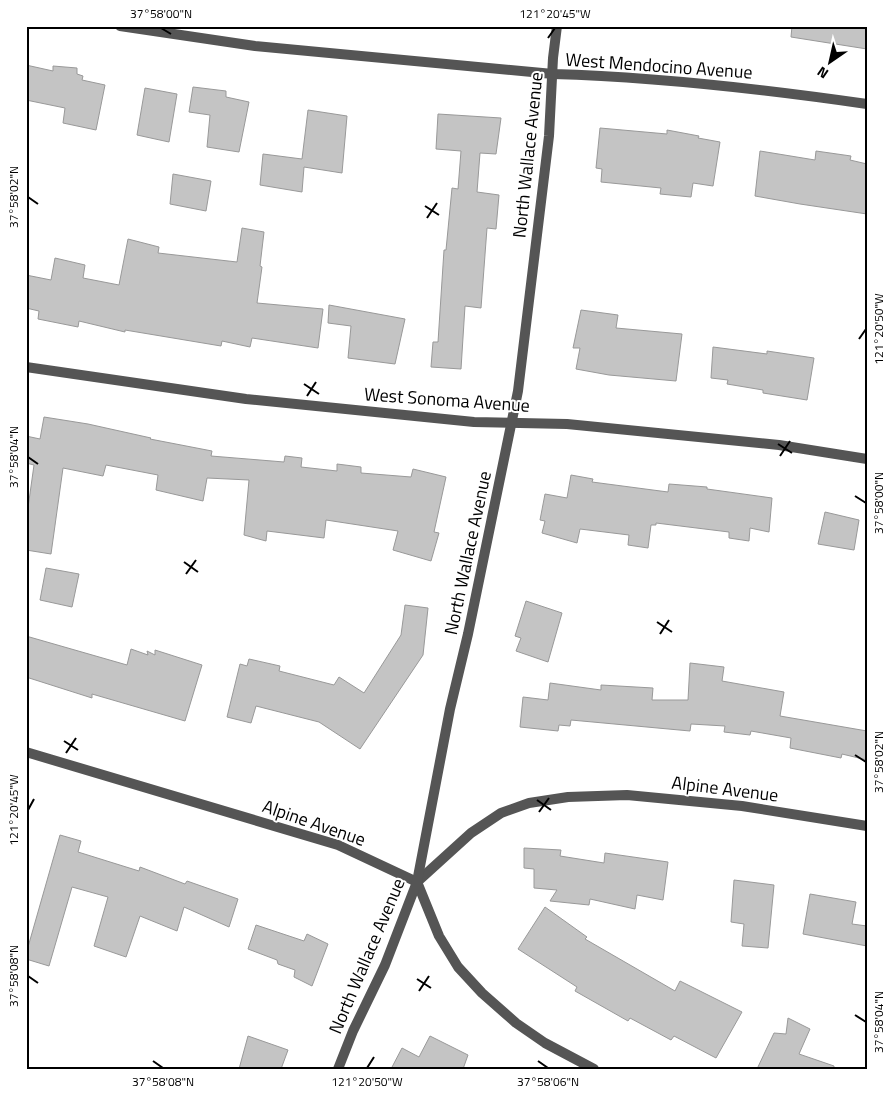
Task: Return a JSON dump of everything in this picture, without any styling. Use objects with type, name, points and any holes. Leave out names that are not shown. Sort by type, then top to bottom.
[{"type":"street","name":"West Mendocino Avenue","points":[[120,26],[255,46],[553,74],[597,75],[713,85],[867,104]]},
{"type":"street","name":"North Wallace Avenue","points":[[338,1069],[352,1031],[385,965],[417,882],[450,709],[468,634],[518,391],[549,136],[553,58],[557,26]]},
{"type":"street","name":"West Sonoma Avenue","points":[[26,367],[246,400],[474,422],[567,424],[779,445],[867,460]]},
{"type":"street","name":"Alpine Avenue","points":[[26,752],[338,845],[417,882],[470,833],[500,813],[529,803],[568,797],[627,795],[733,805],[867,826]]},
{"type":"street","points":[[417,882],[439,936],[458,967],[482,993],[516,1023],[545,1043],[594,1069]]},
{"type":"building","points":[[792,26],[867,26],[867,49],[791,37]]},
{"type":"building","points":[[26,65],[53,71],[53,66],[77,68],[77,74],[83,76],[82,80],[105,85],[96,130],[63,123],[65,108],[26,100]]},
{"type":"building","points":[[193,87],[226,91],[226,97],[249,102],[239,152],[207,147],[210,115],[189,112]]},
{"type":"building","points":[[145,88],[177,94],[169,142],[137,135]]},
{"type":"building","points":[[308,110],[347,116],[342,173],[304,167],[302,192],[260,185],[263,154],[302,159]]},
{"type":"building","points":[[438,114],[501,118],[496,154],[480,153],[477,192],[499,195],[496,229],[487,228],[481,308],[465,306],[461,369],[431,367],[433,342],[438,342],[444,250],[446,250],[452,188],[458,189],[461,151],[436,149]]},
{"type":"building","points":[[600,128],[667,134],[667,130],[720,142],[713,186],[693,183],[691,197],[660,194],[661,188],[601,182],[602,169],[596,168]]},
{"type":"building","points":[[760,151],[815,160],[816,151],[851,156],[850,160],[867,164],[867,214],[755,196]]},
{"type":"building","points":[[173,174],[211,181],[206,211],[170,204]]},
{"type":"building","points":[[242,228],[264,232],[257,303],[323,309],[318,348],[252,338],[250,347],[222,341],[221,346],[125,330],[125,332],[79,321],[78,327],[38,319],[39,311],[26,308],[26,275],[51,280],[55,258],[85,265],[83,278],[119,285],[128,239],[159,247],[158,253],[237,262]]},
{"type":"building","points":[[329,305],[405,319],[395,364],[348,358],[351,326],[328,323]]},
{"type":"building","points":[[581,310],[618,315],[616,328],[682,334],[676,381],[609,375],[576,369],[580,348],[573,348]]},
{"type":"building","points":[[713,347],[767,354],[767,351],[814,358],[807,400],[763,393],[763,390],[727,384],[728,380],[711,378]]},
{"type":"building","points":[[44,417],[88,424],[212,451],[211,456],[284,462],[285,456],[302,458],[301,467],[337,471],[337,464],[361,467],[361,473],[411,477],[413,469],[446,477],[434,532],[439,533],[431,561],[393,550],[398,531],[326,520],[324,538],[267,531],[266,541],[244,535],[249,480],[207,478],[203,501],[156,490],[158,475],[106,465],[103,476],[63,468],[51,554],[26,550],[26,522],[34,465],[26,463],[26,436],[40,439]]},
{"type":"building","points":[[571,475],[593,479],[592,482],[668,492],[669,484],[707,487],[707,489],[772,498],[769,532],[750,528],[749,541],[729,538],[729,532],[656,523],[656,525],[651,525],[648,548],[628,545],[629,535],[580,529],[577,543],[542,533],[545,521],[540,520],[545,494],[567,498]]},
{"type":"building","points":[[825,512],[859,520],[854,550],[818,544]]},
{"type":"building","points":[[46,568],[79,574],[72,607],[40,600]]},
{"type":"building","points":[[526,601],[562,613],[548,662],[516,651],[521,638],[515,636]]},
{"type":"building","points":[[405,605],[428,608],[423,655],[360,749],[319,722],[256,706],[251,723],[227,717],[240,664],[247,666],[249,659],[280,666],[279,671],[334,685],[339,677],[364,693],[401,635]]},
{"type":"building","points":[[26,636],[127,665],[131,649],[148,655],[147,651],[155,655],[155,650],[202,665],[185,721],[92,694],[92,698],[26,677]]},
{"type":"building","points":[[690,663],[724,667],[722,681],[784,692],[780,716],[867,731],[867,760],[842,754],[841,758],[790,748],[791,738],[751,731],[750,735],[724,732],[725,726],[691,724],[690,731],[571,720],[570,726],[559,725],[558,731],[520,727],[523,697],[548,700],[550,683],[601,690],[601,685],[653,688],[652,700],[688,700]]},
{"type":"building","points":[[60,835],[81,841],[78,852],[139,871],[140,867],[185,884],[187,881],[238,899],[229,927],[184,907],[177,931],[140,916],[126,957],[94,946],[108,897],[72,887],[49,966],[26,959]]},
{"type":"building","points":[[524,848],[561,850],[560,856],[604,863],[605,853],[668,862],[663,900],[637,895],[635,909],[590,899],[589,905],[550,901],[557,890],[534,888],[534,869],[524,868]]},
{"type":"building","points":[[734,880],[774,885],[768,948],[742,946],[744,924],[731,922]]},
{"type":"building","points":[[810,894],[856,902],[852,924],[867,926],[867,946],[803,934]]},
{"type":"building","points":[[545,907],[587,937],[585,939],[675,991],[680,981],[742,1012],[716,1058],[674,1036],[671,1040],[630,1018],[628,1021],[575,991],[577,987],[518,949]]},
{"type":"building","points":[[256,925],[304,941],[307,934],[328,944],[312,986],[294,977],[295,970],[278,964],[277,960],[248,949]]},
{"type":"building","points":[[788,1018],[810,1029],[799,1054],[834,1066],[834,1069],[757,1069],[774,1033],[786,1034]]},
{"type":"building","points":[[248,1036],[288,1050],[281,1069],[239,1069]]},
{"type":"building","points":[[430,1036],[468,1055],[463,1069],[391,1069],[402,1048],[419,1057]]}]
